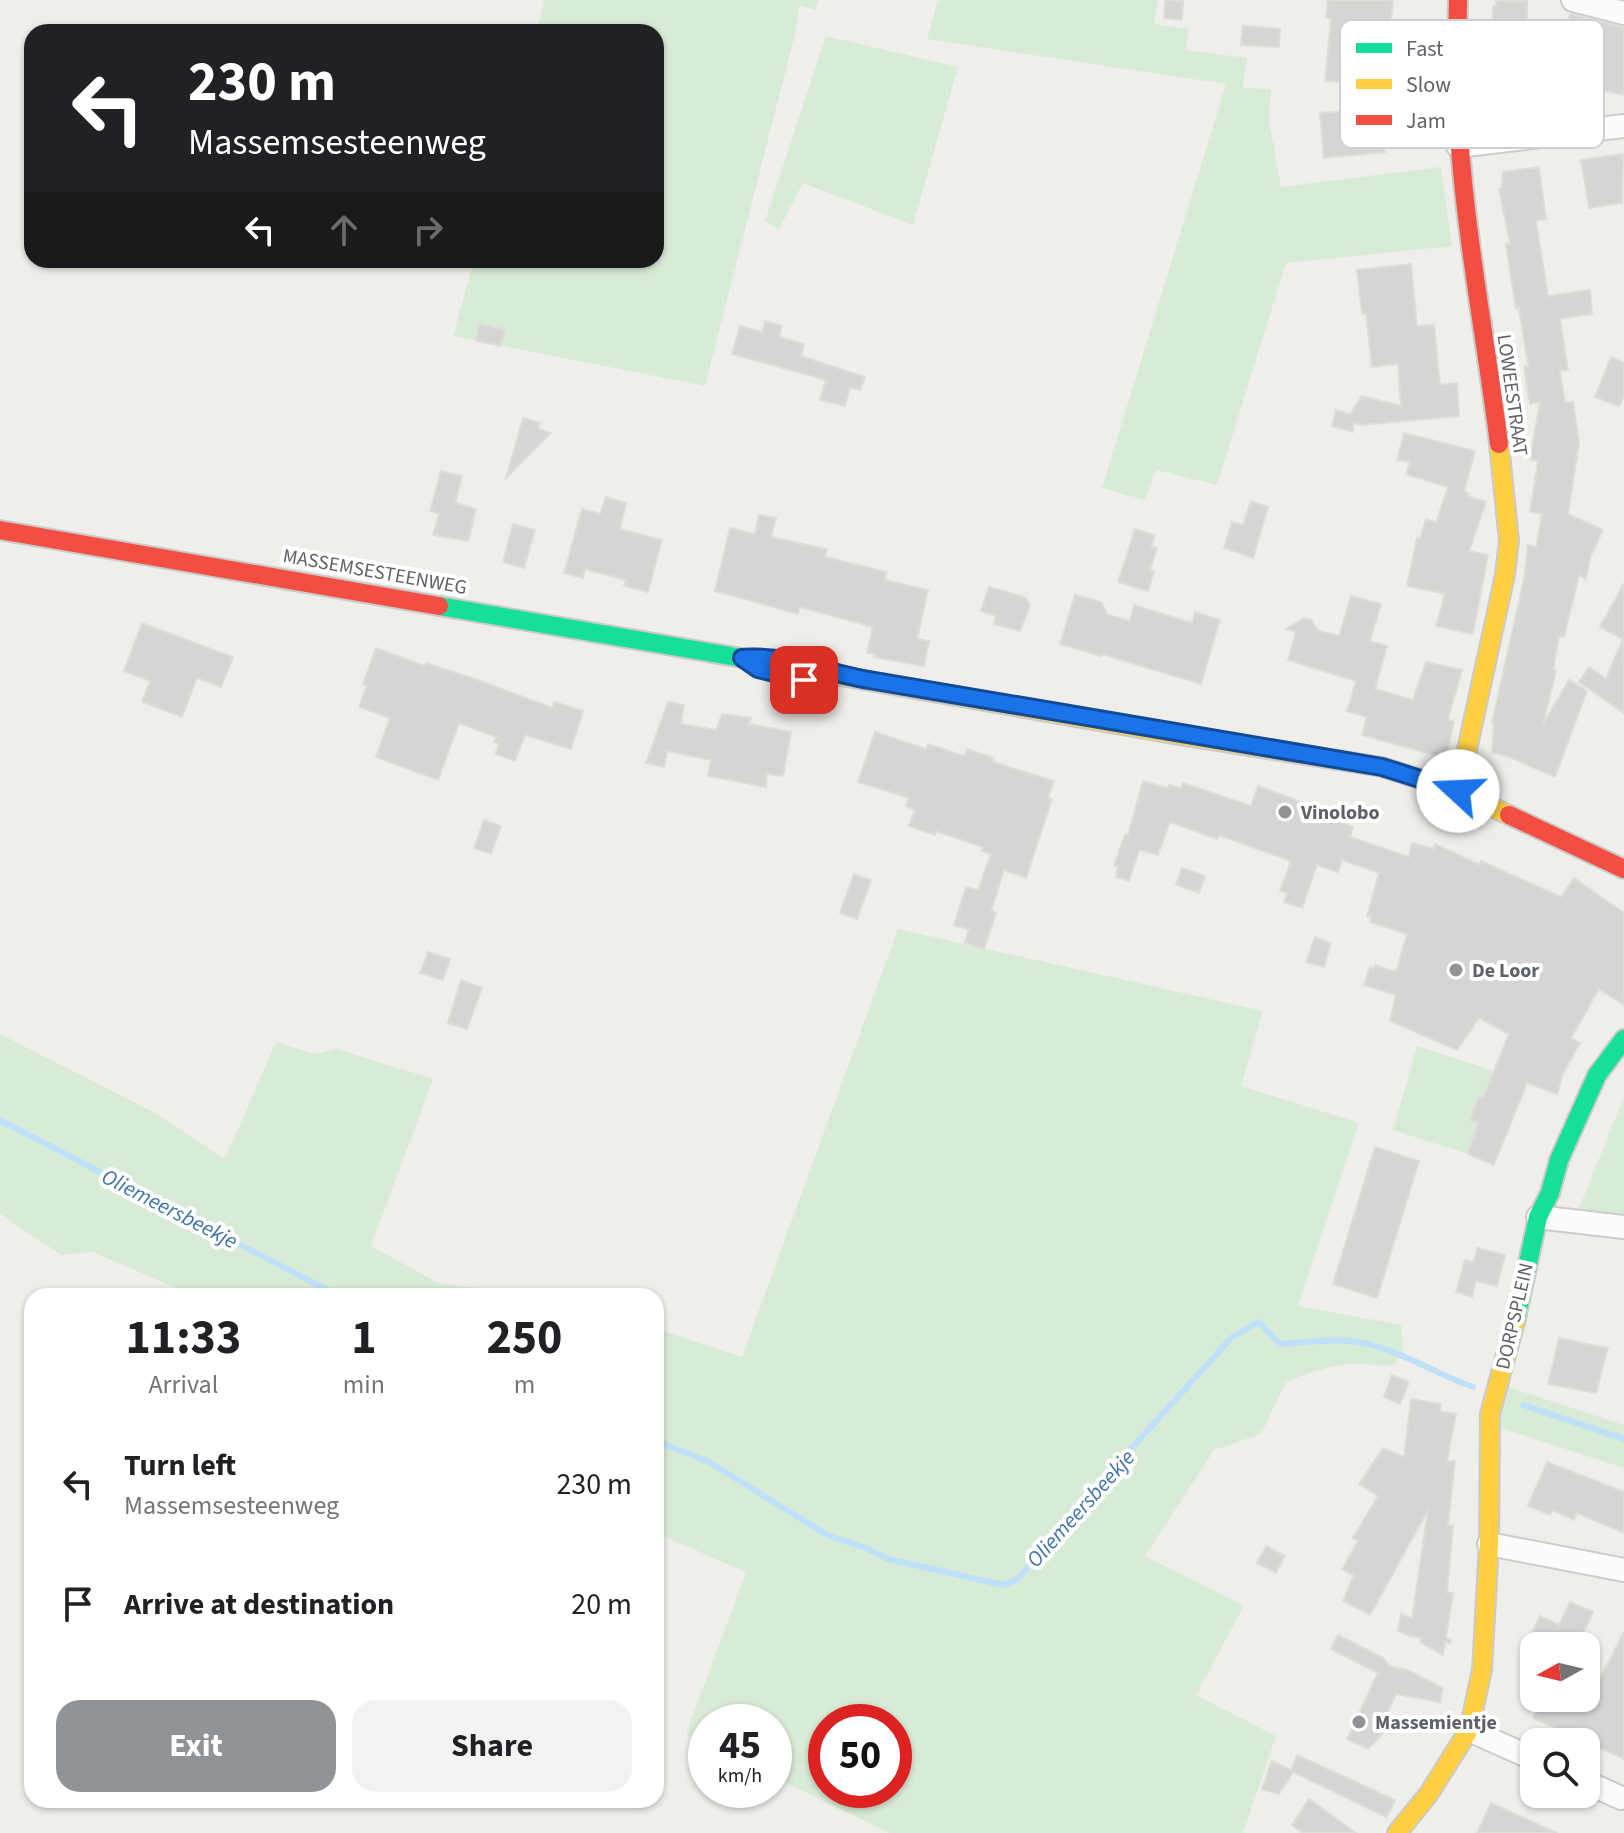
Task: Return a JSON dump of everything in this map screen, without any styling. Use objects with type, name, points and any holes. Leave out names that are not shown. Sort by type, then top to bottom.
[{"type":"main road","name":"LOWEESTRAAT","points":[[1457,20],[1458,0]]},
{"type":"main road","name":"LOWEESTRAAT","points":[[1458,148],[1509,541],[1505,575],[1458,791]]},
{"type":"main road","name":"MASSEMSESTEENWEG","points":[[0,530],[742,658],[761,656],[824,667],[838,675],[1382,767],[1458,791],[1624,869]]},
{"type":"main road","name":"DORPSPLEIN","points":[[1469,1730],[1482,1670],[1489,1544],[1490,1414],[1520,1302],[1538,1217],[1550,1193],[1559,1160],[1597,1075],[1624,1039]]},
{"type":"main road","points":[[1397,1833],[1428,1795],[1469,1730]]},
{"type":"street","points":[[1573,0],[1624,13]]},
{"type":"street","points":[[1604,128],[1624,126]]},
{"type":"street","points":[[1538,1217],[1624,1227]]},
{"type":"street","points":[[1489,1544],[1624,1570]]},
{"type":"street","points":[[1469,1730],[1520,1753]]},
{"type":"street","points":[[1600,1788],[1621,1798]]},
{"type":"green space","points":[[545,0],[819,0],[816,10],[799,6],[796,30],[705,386],[453,336],[472,268],[664,268],[664,24],[538,24]]},
{"type":"green space","points":[[938,0],[1158,0],[1154,24],[1189,29],[1185,50],[1247,58],[1243,88],[1271,89],[1269,120],[1281,187],[1441,167],[1452,246],[1286,263],[1217,485],[1156,470],[1145,500],[1102,488],[1226,84],[927,39]]},
{"type":"green space","points":[[826,36],[958,67],[913,225],[803,183],[779,229],[765,221]]},
{"type":"green space","points":[[898,929],[1263,1011],[1241,1086],[1359,1123],[1298,1306],[1401,1325],[1404,1348],[1395,1364],[1341,1365],[1286,1382],[1261,1434],[1214,1450],[1145,1556],[1244,1606],[1196,1695],[1276,1736],[1243,1833],[890,1833],[838,1808],[912,1808],[912,1704],[808,1704],[808,1793],[792,1786],[792,1704],[697,1704],[746,1572],[664,1536],[664,1332],[742,1357]]},
{"type":"green space","points":[[0,1034],[159,1115],[225,1159],[276,1042],[314,1054],[337,1049],[433,1079],[371,1246],[440,1284],[480,1288],[174,1288],[93,1252],[62,1255],[0,1213]]},
{"type":"green space","points":[[1417,1046],[1498,1072],[1468,1154],[1393,1130]]},
{"type":"green space","points":[[1624,1097],[1624,1222],[1576,1216]]},
{"type":"green space","points":[[1505,1386],[1624,1425],[1624,1468],[1496,1426]]},
{"type":"building","points":[[1165,0],[1183,1],[1182,20],[1164,18]]},
{"type":"building","points":[[1328,0],[1393,0],[1391,20],[1340,20],[1340,82],[1325,81],[1331,19],[1326,18]]},
{"type":"building","points":[[1496,1],[1527,1],[1527,20],[1493,20],[1493,6],[1496,6]]},
{"type":"building","points":[[1570,14],[1595,20],[1568,20]]},
{"type":"building","points":[[1604,22],[1624,27],[1624,95],[1604,91]]},
{"type":"building","points":[[1243,26],[1280,29],[1279,47],[1241,45]]},
{"type":"building","points":[[1340,111],[1340,148],[1385,148],[1385,152],[1324,158],[1320,113]]},
{"type":"building","points":[[1623,154],[1622,203],[1589,208],[1581,160]]},
{"type":"building","points":[[1539,167],[1546,219],[1536,221],[1548,296],[1590,290],[1592,314],[1560,319],[1568,370],[1560,371],[1565,403],[1573,402],[1579,443],[1568,514],[1603,530],[1590,558],[1586,579],[1579,575],[1564,637],[1559,636],[1553,669],[1556,671],[1543,724],[1569,680],[1587,691],[1555,777],[1492,752],[1492,723],[1524,579],[1528,545],[1536,547],[1542,514],[1530,512],[1538,461],[1530,459],[1540,402],[1530,404],[1524,366],[1528,366],[1519,308],[1516,309],[1506,244],[1510,244],[1499,189],[1502,188],[1503,172]]},
{"type":"building","points":[[1411,264],[1417,326],[1434,325],[1440,385],[1457,383],[1459,416],[1362,425],[1354,423],[1353,432],[1332,426],[1336,410],[1350,414],[1362,396],[1401,406],[1398,364],[1372,367],[1357,270]]},
{"type":"building","points":[[765,321],[782,326],[779,337],[804,344],[801,356],[865,377],[860,390],[850,387],[845,406],[820,400],[826,380],[732,354],[740,326],[762,332]]},
{"type":"building","points":[[479,324],[505,329],[501,346],[476,341]]},
{"type":"building","points":[[1611,357],[1624,363],[1624,396],[1619,406],[1595,397]]},
{"type":"building","points":[[523,418],[540,423],[538,429],[551,433],[506,478]]},
{"type":"building","points":[[1404,433],[1475,451],[1464,492],[1468,493],[1467,496],[1486,502],[1469,551],[1488,555],[1473,634],[1436,626],[1445,594],[1407,586],[1417,538],[1420,539],[1426,519],[1436,523],[1448,487],[1406,474],[1410,462],[1397,460]]},
{"type":"building","points":[[441,471],[462,476],[455,503],[476,509],[468,541],[433,535],[439,514],[430,511]]},
{"type":"building","points":[[606,497],[626,503],[620,529],[662,540],[648,592],[624,586],[626,580],[585,569],[583,578],[564,573],[582,509],[600,514]]},
{"type":"building","points":[[1251,501],[1268,507],[1253,558],[1224,548],[1232,522],[1243,525]]},
{"type":"building","points":[[759,515],[776,518],[771,537],[827,549],[825,557],[887,572],[885,580],[928,590],[917,639],[929,641],[924,666],[867,653],[873,627],[800,607],[798,614],[715,591],[730,528],[755,534]]},
{"type":"building","points":[[513,524],[535,530],[524,568],[503,562]]},
{"type":"building","points":[[1135,529],[1155,535],[1151,547],[1157,548],[1148,591],[1118,582]]},
{"type":"building","points":[[1624,583],[1624,713],[1579,682],[1589,667],[1606,679],[1623,639],[1600,627]]},
{"type":"building","points":[[989,587],[1025,597],[1030,605],[1020,631],[994,624],[996,616],[981,611]]},
{"type":"building","points":[[1075,595],[1101,602],[1108,615],[1130,621],[1134,605],[1192,623],[1195,612],[1220,620],[1201,684],[1060,644]]},
{"type":"building","points":[[1351,596],[1381,604],[1370,641],[1387,646],[1375,689],[1413,700],[1426,662],[1462,670],[1448,719],[1454,722],[1446,758],[1362,735],[1367,717],[1347,711],[1356,681],[1288,660],[1296,632],[1286,629],[1304,618],[1312,620],[1317,630],[1339,636]]},
{"type":"building","points":[[142,623],[233,657],[221,687],[197,678],[182,717],[142,702],[150,681],[124,671]]},
{"type":"building","points":[[376,648],[425,666],[426,663],[475,679],[553,708],[554,702],[583,711],[571,749],[525,735],[515,761],[495,754],[499,744],[494,742],[496,737],[459,723],[438,780],[376,757],[390,718],[359,707],[367,685],[363,684]]},
{"type":"building","points":[[668,702],[684,705],[681,724],[716,730],[722,714],[751,718],[749,724],[791,732],[783,776],[767,774],[766,787],[708,776],[711,760],[667,751],[664,767],[646,763]]},
{"type":"building","points":[[875,732],[926,749],[928,744],[964,756],[967,749],[994,758],[993,762],[1054,781],[1048,798],[1052,799],[1026,878],[1004,870],[991,911],[996,913],[984,949],[965,943],[969,929],[954,925],[966,887],[978,890],[991,854],[981,851],[983,847],[936,831],[935,835],[909,826],[915,810],[906,806],[909,798],[858,782]]},
{"type":"building","points":[[1143,781],[1168,788],[1169,785],[1181,788],[1183,783],[1251,806],[1258,786],[1299,801],[1297,806],[1302,809],[1353,827],[1350,837],[1409,857],[1412,843],[1434,849],[1435,844],[1561,897],[1574,878],[1624,913],[1624,1005],[1599,989],[1571,1038],[1580,1043],[1562,1076],[1557,1094],[1527,1083],[1494,1165],[1468,1154],[1478,1123],[1470,1120],[1479,1097],[1483,1098],[1509,1034],[1479,1018],[1457,1050],[1390,1021],[1396,995],[1364,985],[1370,967],[1374,968],[1375,965],[1396,972],[1407,934],[1370,922],[1371,917],[1367,916],[1379,873],[1342,860],[1338,872],[1317,865],[1302,908],[1284,902],[1287,893],[1280,891],[1291,861],[1219,835],[1217,839],[1170,822],[1158,855],[1139,850],[1129,881],[1116,877],[1118,867],[1114,866],[1125,834],[1128,835]]},
{"type":"building","points":[[484,820],[501,826],[491,854],[474,848]]},
{"type":"building","points":[[1182,868],[1205,876],[1199,893],[1176,885]]},
{"type":"building","points":[[854,874],[871,880],[857,919],[840,913]]},
{"type":"building","points":[[1315,937],[1331,943],[1324,967],[1306,962]]},
{"type":"building","points":[[428,952],[450,959],[443,980],[420,973]]},
{"type":"building","points":[[461,980],[482,988],[467,1029],[448,1023]]},
{"type":"building","points":[[1375,1147],[1419,1161],[1377,1298],[1333,1284]]},
{"type":"building","points":[[1477,1248],[1505,1255],[1497,1286],[1476,1281],[1472,1297],[1456,1292],[1465,1260],[1474,1262]]},
{"type":"building","points":[[1559,1338],[1608,1348],[1596,1393],[1548,1384]]},
{"type":"building","points":[[1392,1375],[1409,1382],[1400,1404],[1384,1397]]},
{"type":"building","points":[[1411,1399],[1441,1404],[1440,1411],[1456,1414],[1447,1461],[1455,1461],[1448,1526],[1453,1526],[1447,1593],[1453,1593],[1446,1637],[1451,1640],[1450,1643],[1445,1642],[1443,1655],[1421,1643],[1422,1638],[1398,1631],[1401,1614],[1412,1619],[1428,1510],[1370,1615],[1343,1601],[1354,1575],[1342,1569],[1358,1541],[1353,1538],[1378,1496],[1359,1484],[1383,1448],[1404,1457]]},
{"type":"building","points":[[1547,1462],[1624,1492],[1624,1533],[1577,1513],[1574,1520],[1552,1510],[1550,1515],[1528,1506]]},
{"type":"building","points":[[1266,1546],[1285,1556],[1276,1573],[1257,1563]]},
{"type":"building","points":[[1570,1602],[1593,1612],[1584,1632],[1532,1632],[1540,1616],[1559,1625]]},
{"type":"building","points":[[1624,1632],[1624,1759],[1600,1748],[1600,1728],[1555,1728],[1533,1718],[1536,1712],[1600,1712],[1600,1679]]},
{"type":"building","points":[[1338,1635],[1382,1657],[1389,1666],[1408,1670],[1443,1688],[1440,1702],[1396,1694],[1387,1713],[1386,1729],[1368,1749],[1347,1739],[1378,1673],[1331,1649]]},
{"type":"building","points":[[1297,1755],[1395,1800],[1390,1811],[1386,1817],[1293,1772],[1279,1794],[1262,1789],[1272,1761],[1291,1770]]},
{"type":"building","points":[[1309,1799],[1356,1833],[1303,1833],[1292,1825]]},
{"type":"building","points":[[1491,1803],[1557,1833],[1477,1833]]},
{"type":"waterway","name":"Oliemeersbeekje","points":[[0,1120],[324,1288]]},
{"type":"waterway","name":"Oliemeersbeekje","points":[[664,1444],[709,1462],[829,1536],[888,1559],[1003,1585],[1017,1580],[1055,1533],[1231,1338],[1259,1322],[1280,1344],[1333,1340],[1366,1344],[1398,1354],[1473,1387]]},
{"type":"waterway","name":"Oliemeersbeekje","points":[[1523,1405],[1624,1439]]},
{"type":"traffic: fast","points":[[439,606],[742,658],[791,660],[841,676]]},
{"type":"traffic: fast","points":[[1516,1318],[1538,1217],[1550,1193],[1559,1160],[1597,1075],[1624,1039]]},
{"type":"traffic: slow","points":[[1458,791],[1505,575],[1509,541],[1499,444]]},
{"type":"traffic: slow","points":[[841,676],[1382,767],[1458,791],[1509,815]]},
{"type":"traffic: slow","points":[[1397,1833],[1428,1795],[1469,1730],[1482,1670],[1489,1544],[1490,1414],[1516,1318]]},
{"type":"traffic: jam","points":[[1458,0],[1458,20]]},
{"type":"traffic: jam","points":[[1460,148],[1471,251],[1499,444]]},
{"type":"traffic: jam","points":[[0,530],[439,606]]},
{"type":"traffic: jam","points":[[1509,815],[1624,869]]},
{"type":"place","name":"Vinolobo","points":[[1285,812]]},
{"type":"place","name":"De Loor","points":[[1456,970]]},
{"type":"place","name":"Massemientje","points":[[1359,1722]]},
{"type":"route","points":[[804,680],[758,669],[742,658],[761,656],[824,667],[838,675],[1382,767],[1458,791]]}]
